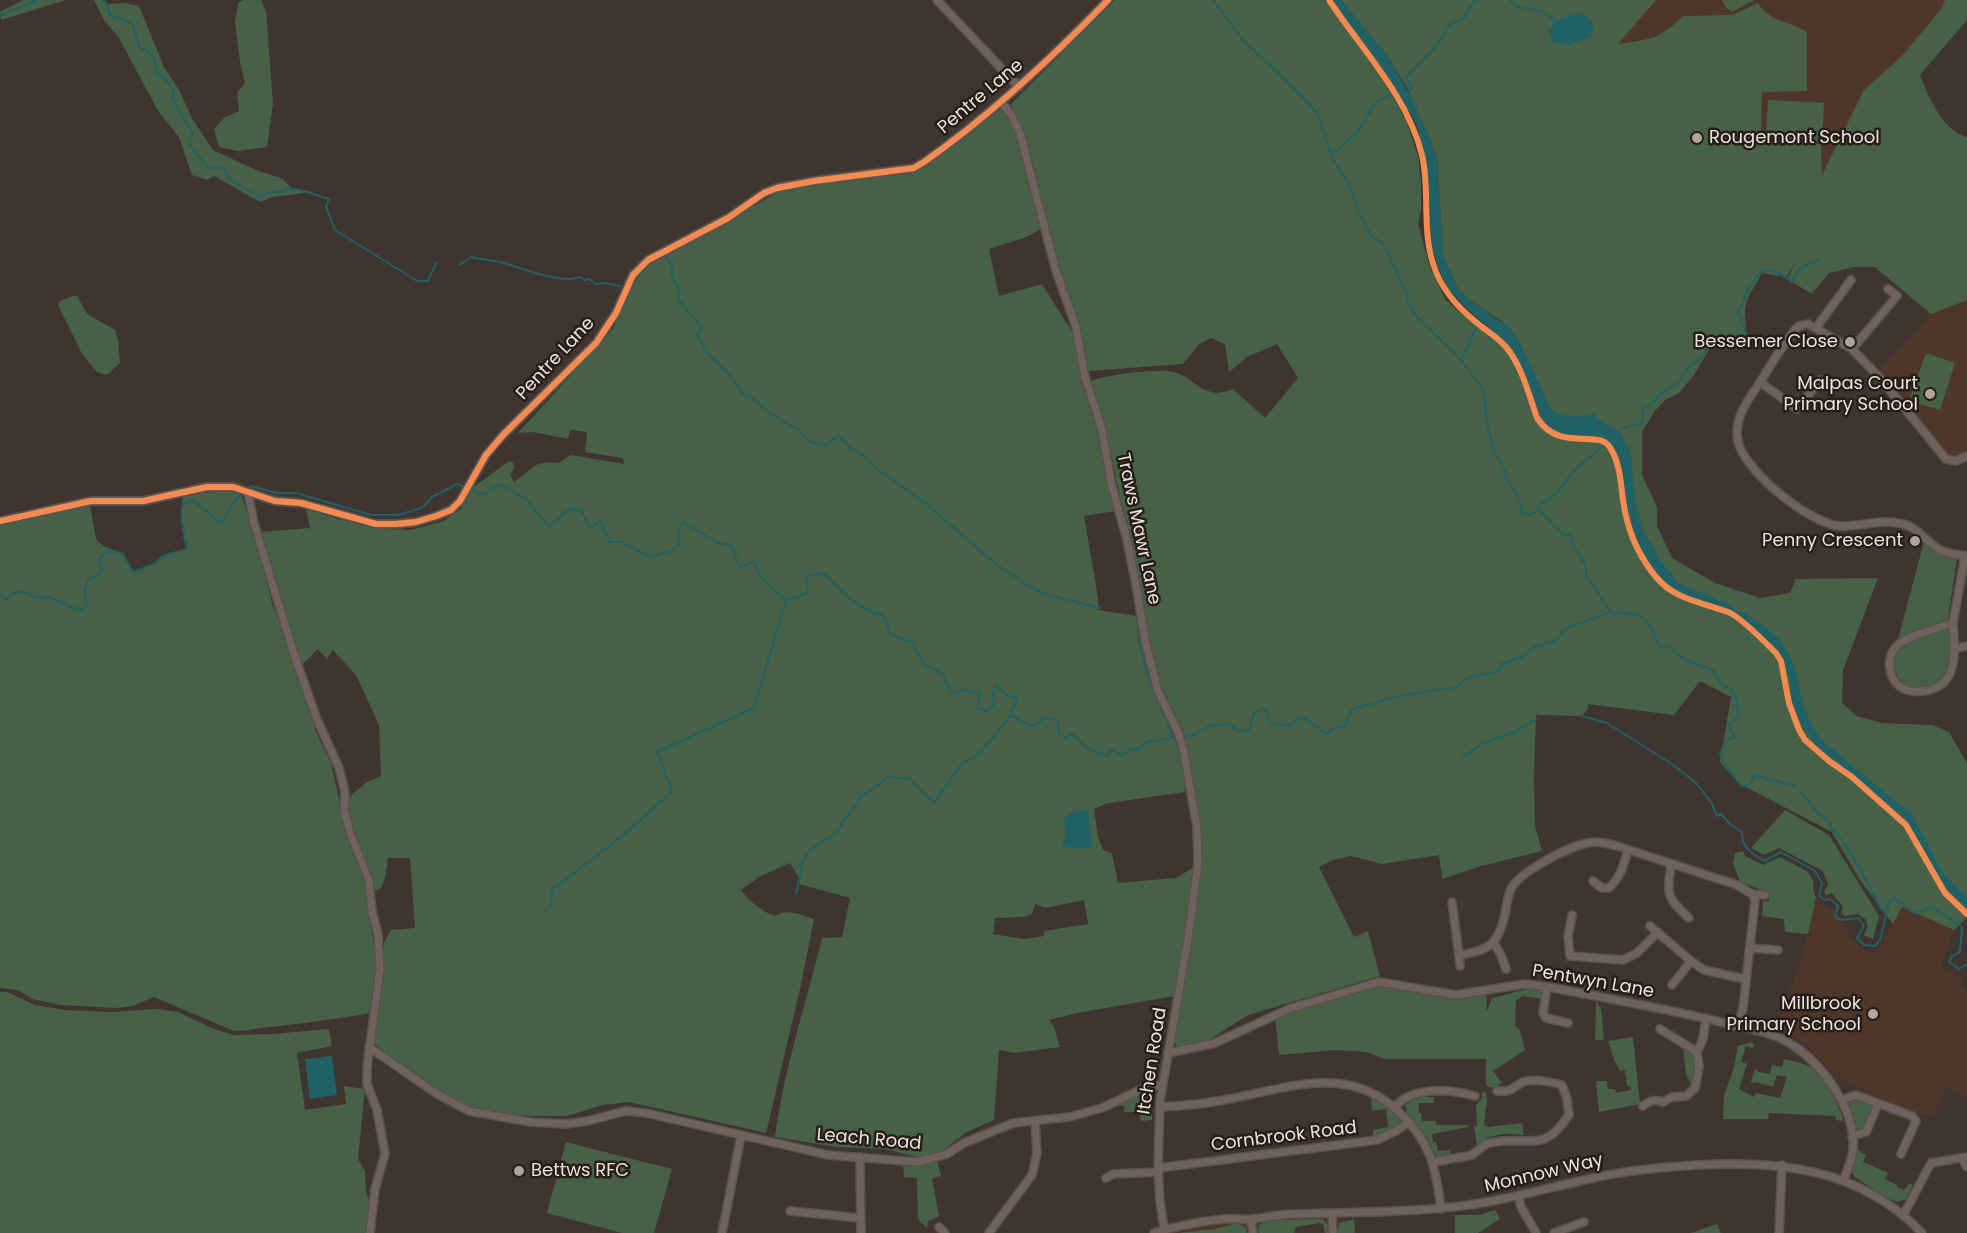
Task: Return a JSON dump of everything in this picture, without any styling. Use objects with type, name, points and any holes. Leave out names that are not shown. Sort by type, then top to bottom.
[{"type":"street","points":[[937,0],[1019,87]]},
{"type":"street","name":"Pentre Lane","points":[[0,521],[91,501],[143,501],[207,487],[233,488],[275,501],[301,503],[376,524],[396,525],[416,522],[451,510],[460,501],[486,455],[504,434],[596,343],[616,313],[633,275],[648,260],[728,218],[764,193],[777,188],[914,168],[1002,103],[1108,0]]},
{"type":"street","name":"Traws Mawr Lane","points":[[1002,103],[1011,114],[1020,133],[1056,272],[1076,327],[1085,377],[1101,426],[1112,487],[1127,540],[1145,642],[1158,691],[1178,732],[1183,748],[1197,828],[1198,863],[1182,970]]},
{"type":"street","points":[[1816,328],[1851,280]]},
{"type":"street","points":[[1852,349],[1897,296],[1888,289]]},
{"type":"street","points":[[1953,623],[1899,644],[1890,656],[1889,664],[1893,679],[1905,690],[1924,691],[1942,685],[1949,676],[1953,665],[1953,623],[1966,556],[1941,550],[1905,524],[1885,521],[1839,526],[1813,518],[1790,502],[1749,462],[1738,441],[1737,425],[1742,411],[1760,382],[1798,327],[1808,324],[1852,349],[1880,378],[1946,459],[1956,461],[1967,456]]},
{"type":"street","points":[[1760,382],[1797,409],[1821,380]]},
{"type":"street","points":[[248,493],[254,523],[293,651],[316,717],[339,768],[345,792],[344,810],[350,833],[369,880],[372,912],[379,943],[380,969],[369,1047],[367,1084],[385,1147],[375,1189],[370,1233]]},
{"type":"street","points":[[1953,649],[1967,646]]},
{"type":"street","points":[[1459,955],[1487,949],[1494,944],[1500,933],[1508,895],[1513,885],[1533,869],[1574,847],[1587,843],[1601,842],[1628,850],[1737,885],[1752,894],[1765,896]]},
{"type":"street","points":[[1593,881],[1602,888],[1609,888],[1623,867],[1628,850]]},
{"type":"street","points":[[1671,865],[1668,888],[1671,900],[1684,909],[1689,918]]},
{"type":"street","points":[[1738,1026],[1743,1008],[1750,948],[1755,900],[1752,894]]},
{"type":"street","points":[[1452,902],[1460,966]]},
{"type":"street","points":[[1454,916],[1462,915]]},
{"type":"street","points":[[1569,918],[1570,961],[1623,960],[1637,953],[1658,932]]},
{"type":"street","points":[[1650,926],[1691,961],[1714,974],[1745,979]]},
{"type":"street","points":[[1494,944],[1506,969]]},
{"type":"street","points":[[1750,948],[1778,950]]},
{"type":"street","points":[[1672,985],[1691,961]]},
{"type":"street","name":"Itchen Road","points":[[1164,1229],[1159,1170],[1161,1085],[1182,970]]},
{"type":"street","name":"Pentwyn Lane","points":[[1168,1053],[1215,1043],[1291,1008],[1379,982],[1456,995],[1524,984],[1547,987],[1706,1018],[1773,1035],[1793,1045],[1823,1073],[1841,1100],[1852,1136],[1851,1160],[1844,1180]]},
{"type":"street","points":[[1547,987],[1544,1013],[1546,1018],[1568,1023]]},
{"type":"street","points":[[1643,1106],[1649,1101],[1663,1102],[1672,1097],[1691,1094],[1699,1077],[1697,1052],[1703,1040],[1706,1018]]},
{"type":"street","points":[[1660,1029],[1697,1052]]},
{"type":"street","name":"Leach Road","points":[[369,1047],[437,1094],[469,1111],[530,1122],[566,1124],[588,1121],[625,1111],[678,1119],[741,1136],[828,1155],[917,1162],[947,1154],[984,1133],[1012,1123],[1070,1118],[1102,1108],[1144,1088],[1161,1085]]},
{"type":"street","points":[[1434,1162],[1472,1155],[1486,1144],[1494,1142],[1547,1139],[1557,1132],[1569,1115],[1562,1085],[1551,1081],[1526,1081],[1509,1092],[1497,1091]]},
{"type":"street","points":[[1160,1107],[1224,1100],[1294,1085],[1320,1082],[1347,1084],[1371,1090],[1395,1107],[1423,1139],[1434,1162],[1441,1209]]},
{"type":"street","points":[[1395,1107],[1412,1093],[1461,1092],[1475,1096]]},
{"type":"street","points":[[1841,1100],[1856,1095],[1912,1116],[1916,1121],[1901,1154]]},
{"type":"street","points":[[1852,1136],[1866,1132],[1878,1104]]},
{"type":"street","points":[[988,1233],[1032,1175],[1037,1153],[1035,1120]]},
{"type":"street","name":"Cornbrook Road","points":[[1106,1178],[1113,1174],[1159,1170],[1377,1140],[1409,1122]]},
{"type":"street","points":[[722,1233],[741,1136]]},
{"type":"street","points":[[860,1157],[861,1233]]},
{"type":"street","points":[[1904,1214],[1931,1163],[1965,1157],[1967,1167]]},
{"type":"street","name":"Monnow Way","points":[[1154,1233],[1164,1229],[1226,1219],[1251,1219],[1291,1214],[1441,1209],[1518,1196],[1644,1168],[1728,1163],[1782,1166],[1808,1170],[1844,1180],[1876,1196],[1904,1214],[1922,1233]]},
{"type":"street","points":[[1779,1233],[1782,1166]]},
{"type":"street","points":[[1518,1196],[1521,1207],[1536,1233]]},
{"type":"street","points":[[790,1211],[860,1218]]},
{"type":"street","points":[[1332,1213],[1333,1233]]},
{"type":"street","points":[[1251,1219],[1253,1233]]},
{"type":"street","points":[[1554,1233],[1584,1222]]},
{"type":"street","points":[[939,1227],[945,1233]]},
{"type":"shaded area","points":[[1656,0],[1945,0],[1942,8],[1822,177],[1588,74]]},
{"type":"shaded area","name":"Malpas Court Primary School","points":[[1967,300],[1967,456],[1956,461],[1946,459],[1875,373],[1931,314]]},
{"type":"shaded area","name":"Millbrook Primary School","points":[[1816,898],[1839,914],[1852,938],[1865,950],[1876,954],[1902,907],[1954,930],[1941,966],[1961,977],[1963,986],[1967,988],[1967,1097],[1947,1087],[1934,1114],[1917,1115],[1833,1074],[1806,1044],[1776,1024],[1802,960]]},
{"type":"shaded area","points":[[1251,1219],[1253,1233],[1159,1233],[1164,1229]]},
{"type":"green space","points":[[23,0],[66,0],[1,20],[0,12]]},
{"type":"green space","points":[[94,0],[103,0],[107,4],[125,3],[139,6],[164,67],[179,90],[193,120],[213,150],[256,170],[283,179],[291,188],[313,192],[273,197],[260,202],[214,176],[207,180],[192,175],[179,137],[158,111],[118,36],[105,22]]},
{"type":"green space","points":[[243,0],[261,0],[266,11],[273,104],[267,147],[238,151],[219,147],[214,129],[224,118],[239,111],[237,93],[245,83],[235,22],[238,3]]},
{"type":"green space","points":[[1115,0],[1325,0],[1388,87],[1407,123],[1418,156],[1421,182],[1421,209],[1418,224],[1430,268],[1446,300],[1477,327],[1500,328],[1503,322],[1472,302],[1458,289],[1443,256],[1437,158],[1408,90],[1388,57],[1341,0],[1656,0],[1618,44],[1654,37],[1667,30],[1683,16],[1733,15],[1758,3],[1774,18],[1807,32],[1807,91],[1762,92],[1761,139],[1821,144],[1822,175],[1864,90],[1902,56],[1942,8],[1945,0],[1967,0],[1967,20],[1920,75],[1932,102],[1944,120],[1951,128],[1967,137],[1967,300],[1931,314],[1875,267],[1854,267],[1829,273],[1812,294],[1787,279],[1796,262],[1786,277],[1762,273],[1747,300],[1746,329],[1740,347],[1714,341],[1694,375],[1679,393],[1665,400],[1654,412],[1642,432],[1642,475],[1657,507],[1657,526],[1672,558],[1715,583],[1760,598],[1790,593],[1796,579],[1878,578],[1843,670],[1842,703],[1857,716],[1882,723],[1932,725],[1949,732],[1967,763],[1967,917],[1954,930],[1902,907],[1893,924],[1860,880],[1832,832],[1738,783],[1720,762],[1731,697],[1700,681],[1674,715],[1588,704],[1588,709],[1582,716],[1536,715],[1535,826],[1542,851],[1481,866],[1442,879],[1439,855],[1382,864],[1351,856],[1333,860],[1319,867],[1354,937],[1368,931],[1380,976],[1248,1015],[1207,1041],[1180,1047],[1176,1045],[1174,1040],[1201,876],[1200,820],[1185,736],[1158,679],[1106,430],[1091,382],[1130,373],[1168,371],[1185,377],[1205,390],[1222,392],[1233,389],[1265,418],[1298,378],[1277,344],[1247,357],[1229,372],[1225,344],[1211,338],[1199,344],[1183,364],[1088,371],[1079,330],[1055,254],[1033,162],[1011,104]]},
{"type":"green space","points":[[1722,0],[1754,0],[1732,12]]},
{"type":"green space","points":[[1768,100],[1824,103],[1822,141],[1766,138]]},
{"type":"green space","points":[[1001,109],[1016,132],[1041,229],[1027,237],[989,249],[999,296],[1042,284],[1074,335],[1080,373],[1098,428],[1116,511],[1084,516],[1098,597],[1098,610],[1137,616],[1138,640],[1151,686],[1170,725],[1180,756],[1185,792],[1108,803],[1094,809],[1098,837],[1103,850],[1112,853],[1118,883],[1176,878],[1194,867],[1186,938],[1174,996],[1049,1020],[1054,1027],[1060,1047],[1015,1053],[999,1050],[994,1120],[965,1133],[944,1150],[928,1156],[917,1157],[885,1149],[837,1147],[775,1137],[790,1062],[822,938],[842,937],[850,898],[799,884],[798,876],[790,863],[759,877],[741,890],[756,905],[775,916],[789,912],[814,919],[766,1133],[629,1102],[603,1105],[567,1116],[531,1116],[469,1111],[406,1072],[374,1043],[376,1013],[384,978],[384,943],[391,930],[415,928],[410,858],[388,858],[381,888],[372,892],[350,821],[349,797],[367,782],[381,776],[379,725],[356,675],[333,650],[327,659],[318,649],[301,666],[260,532],[310,528],[306,509],[337,519],[383,529],[411,530],[444,521],[461,509],[471,489],[509,461],[513,462],[514,469],[510,475],[514,482],[538,464],[559,463],[570,455],[624,464],[623,458],[585,452],[587,432],[570,430],[568,439],[533,432],[518,433],[613,329],[631,285],[640,272],[654,260],[779,192],[800,186],[912,172],[925,167]],"holes":[[[1084,900],[1088,924],[1044,931],[1044,936],[1024,939],[993,934],[995,918],[1024,917],[1032,914],[1035,904],[1045,908]]]},
{"type":"green space","points":[[77,296],[87,314],[115,330],[120,363],[107,375],[97,372],[82,354],[58,305],[60,301]]},
{"type":"green space","points":[[1926,353],[1955,363],[1940,410],[1909,401]]},
{"type":"green space","points":[[224,491],[241,494],[264,567],[271,600],[295,663],[316,732],[331,763],[347,836],[365,878],[375,950],[375,988],[370,1013],[234,1031],[154,997],[133,1006],[117,1008],[61,1005],[32,999],[18,990],[0,988],[0,525],[28,517],[90,506],[96,539],[103,546],[122,553],[133,572],[155,564],[162,556],[186,549],[181,518],[182,495]]},
{"type":"green space","points":[[1924,542],[1931,550],[1939,554],[1957,558],[1948,619],[1898,639]]},
{"type":"green space","points":[[1949,627],[1950,653],[1947,672],[1935,684],[1908,687],[1899,678],[1894,667],[1898,650],[1903,645]]},
{"type":"green space","points":[[1785,810],[1829,835],[1879,916],[1873,939],[1864,935],[1868,926],[1866,920],[1858,914],[1845,916],[1841,913],[1843,907],[1832,893],[1826,895],[1824,892],[1828,884],[1823,871],[1779,848],[1764,855],[1751,848]]},
{"type":"green space","points":[[1743,851],[1745,856],[1763,865],[1780,857],[1808,872],[1814,882],[1813,889],[1816,898],[1808,934],[1785,932],[1784,919],[1762,916],[1763,901],[1769,901],[1770,893],[1740,882],[1733,863],[1735,853]]},
{"type":"green space","points":[[1379,982],[1456,995],[1486,989],[1487,1011],[1492,998],[1527,989],[1541,990],[1544,999],[1523,996],[1516,1000],[1515,1026],[1520,1031],[1525,1050],[1493,1071],[1502,1083],[1494,1088],[1486,1086],[1486,1059],[1385,1059],[1366,1052],[1336,1050],[1279,1055],[1275,1015]]},
{"type":"green space","points":[[0,992],[7,992],[35,1005],[65,1010],[112,1012],[156,1009],[178,1012],[214,1029],[234,1035],[329,1029],[332,1046],[297,1053],[305,1110],[346,1104],[344,1086],[365,1089],[358,1159],[365,1171],[366,1192],[370,1203],[367,1233],[0,1233]]},
{"type":"green space","points":[[1596,1001],[1601,1009],[1604,1040],[1595,1040]]},
{"type":"green space","points":[[1633,1037],[1640,1104],[1599,1112],[1596,1081],[1607,1081],[1608,1089],[1615,1089],[1616,1093],[1631,1090],[1630,1086],[1627,1086],[1625,1070],[1620,1071],[1608,1041]]},
{"type":"green space","points":[[1751,1042],[1754,1045],[1752,1048],[1746,1046],[1741,1062],[1747,1064],[1739,1089],[1754,1097],[1756,1093],[1780,1098],[1787,1077],[1777,1075],[1773,1087],[1754,1083],[1751,1082],[1755,1069],[1770,1074],[1772,1065],[1782,1067],[1784,1059],[1802,1063],[1817,1072],[1827,1084],[1843,1118],[1842,1121],[1836,1120],[1835,1116],[1769,1113],[1768,1119],[1723,1119],[1724,1095],[1733,1071],[1738,1046]]},
{"type":"green space","points":[[1683,1047],[1694,1056],[1696,1067],[1691,1085],[1686,1074]]},
{"type":"green space","points":[[1486,1092],[1484,1125],[1488,1127],[1522,1123],[1524,1135],[1499,1135],[1488,1138],[1477,1145],[1474,1126],[1477,1126],[1476,1105],[1482,1098],[1482,1093]]},
{"type":"green space","points":[[1141,1093],[1147,1093],[1152,1099],[1152,1120],[1141,1121],[1139,1112],[1124,1112],[1124,1106],[1111,1106]]},
{"type":"green space","points":[[1418,1097],[1434,1097],[1434,1103],[1419,1103],[1418,1113],[1421,1113],[1422,1121],[1436,1121],[1436,1125],[1468,1125],[1468,1127],[1432,1134],[1438,1151],[1450,1150],[1450,1156],[1437,1158],[1425,1135],[1407,1113],[1405,1105]]},
{"type":"green space","points":[[1858,1098],[1868,1102],[1872,1107],[1863,1127],[1856,1130],[1847,1107],[1848,1103]]},
{"type":"green space","points":[[1375,1099],[1387,1106],[1401,1121],[1393,1130],[1373,1138],[1373,1130],[1388,1127],[1386,1109],[1372,1111],[1371,1100]]},
{"type":"green space","points":[[566,1142],[672,1169],[654,1233],[622,1233],[547,1213]]},
{"type":"green space","points":[[1856,1149],[1866,1155],[1863,1162],[1888,1173],[1885,1179],[1897,1187],[1904,1190],[1910,1183],[1913,1185],[1906,1199],[1897,1202],[1883,1196],[1855,1177],[1852,1173]]},
{"type":"green space","points":[[937,1161],[941,1176],[932,1179],[939,1216],[928,1221],[927,1228],[918,1219],[917,1178],[904,1177],[903,1165]]},
{"type":"green space","points":[[1495,1210],[1500,1219],[1478,1233],[1455,1233],[1455,1215],[1480,1215]]},
{"type":"green space","points":[[1322,1219],[1327,1223],[1330,1233],[1325,1233],[1323,1224],[1320,1223],[1296,1227],[1294,1233],[1259,1233],[1258,1225],[1270,1220]]},
{"type":"green space","points":[[1354,1219],[1355,1233],[1338,1233],[1339,1223]]},
{"type":"green space","points":[[1237,1223],[1246,1228],[1247,1233],[1178,1233],[1215,1229]]},
{"type":"green space","points":[[1717,1224],[1721,1233],[1691,1233],[1714,1225]]},
{"type":"water","points":[[1331,0],[1341,0],[1388,57],[1417,108],[1417,114],[1426,129],[1437,158],[1443,256],[1458,289],[1472,302],[1511,329],[1522,346],[1551,410],[1561,415],[1572,416],[1593,413],[1599,420],[1619,431],[1631,452],[1635,502],[1644,531],[1659,558],[1679,584],[1727,603],[1777,636],[1789,654],[1797,674],[1803,705],[1813,728],[1825,744],[1843,756],[1843,760],[1850,768],[1822,753],[1802,727],[1792,702],[1789,678],[1781,656],[1766,639],[1735,614],[1681,594],[1664,584],[1652,569],[1640,550],[1629,517],[1620,457],[1612,445],[1603,437],[1564,434],[1550,428],[1541,416],[1512,347],[1449,291],[1438,267],[1429,236],[1426,162],[1416,123],[1395,89]]},
{"type":"water","points":[[1581,12],[1592,22],[1592,36],[1569,45],[1553,42],[1548,31],[1555,21]]},
{"type":"water","points":[[1088,810],[1092,847],[1078,849],[1063,846],[1066,835],[1064,819],[1070,813]]},
{"type":"water","points":[[332,1056],[337,1095],[310,1099],[305,1059]]},
{"type":"waterway","points":[[2,15],[37,0]]},
{"type":"waterway","points":[[103,0],[107,4],[110,15],[132,23],[140,48],[151,55],[155,61],[157,75],[164,77],[174,92],[172,99],[193,134],[189,144],[209,169],[216,167],[224,169],[230,180],[260,197],[291,188],[329,199],[326,207],[335,230],[417,281],[428,281],[436,263]]},
{"type":"waterway","points":[[1213,0],[1243,40],[1317,113],[1333,159],[1350,186],[1358,211],[1371,235],[1382,243],[1388,253],[1408,293],[1407,302],[1418,318],[1461,360],[1484,391],[1487,424],[1495,454],[1517,495],[1523,514],[1530,515],[1539,510],[1565,535],[1570,532],[1572,543],[1586,567],[1586,575],[1611,612],[1639,615],[1644,618],[1660,648],[1668,646],[1682,658],[1714,671],[1721,684],[1732,689],[1737,701],[1738,718],[1729,724],[1734,738],[1725,741],[1720,754],[1742,786],[1750,785],[1754,775],[1796,786]]},
{"type":"waterway","points":[[1406,92],[1412,89],[1406,77],[1438,44],[1449,25],[1465,17],[1467,10],[1476,0]]},
{"type":"waterway","points":[[1510,0],[1516,6],[1543,12],[1555,21]]},
{"type":"waterway","points":[[1332,154],[1357,133],[1376,102],[1392,93]]},
{"type":"waterway","points":[[634,280],[654,260],[666,255],[680,293],[678,299],[702,328],[697,334],[707,353],[732,377],[743,395],[751,396],[766,410],[798,428],[810,442],[826,445],[839,435],[850,448],[859,452],[873,466],[924,502],[991,560],[1022,582],[1042,593],[1100,608]]},
{"type":"waterway","points":[[459,265],[471,257],[500,262],[562,279],[580,277],[596,284],[620,286]]},
{"type":"waterway","points":[[1624,428],[1642,423],[1643,409],[1662,392],[1675,386],[1706,350],[1709,338],[1722,339],[1736,344],[1747,336],[1738,312],[1750,286],[1761,271],[1774,271],[1792,282],[1799,269],[1820,259]]},
{"type":"waterway","points":[[1461,360],[1477,327]]},
{"type":"waterway","points":[[1539,509],[1540,504],[1554,495],[1574,470],[1601,447]]},
{"type":"waterway","points":[[247,490],[252,486],[276,493],[296,493],[371,515],[398,515],[422,508],[432,497],[457,484],[465,487]]},
{"type":"waterway","points":[[470,489],[483,494],[500,484],[526,499],[548,526],[569,509],[581,511],[589,526],[595,525],[600,520],[610,542],[622,542],[650,557],[678,546],[680,525],[683,522],[720,544],[730,544],[740,567],[754,562],[763,579],[786,600],[808,593],[806,576],[823,573],[858,605],[874,613],[883,614],[891,635],[912,642],[924,665],[942,673],[951,693],[962,690],[980,693],[977,708],[987,711],[994,704],[993,693],[996,685],[1006,695],[1018,699],[1010,715],[1030,726],[1046,717],[1058,721],[1059,734],[1066,738],[1072,733],[1088,749],[1108,756],[1111,749],[1123,756],[1130,749],[1139,749],[1146,742],[1193,735],[1211,725],[1230,724],[1238,732],[1249,730],[1254,713],[1265,708],[1270,724],[1289,725],[1303,717],[1327,734],[1333,728],[1345,726],[1352,709],[1399,696],[1456,687],[1468,678],[1500,671],[1501,664],[1524,656],[1533,647],[1556,641],[1564,629],[1611,612]]},
{"type":"waterway","points":[[0,594],[6,599],[15,592],[26,592],[34,597],[49,597],[81,611],[87,605],[84,593],[88,580],[99,575],[102,570],[99,559],[104,554],[122,553],[133,572],[155,564],[162,556],[187,549],[182,519],[184,504],[192,500],[222,523],[242,493]]},
{"type":"waterway","points":[[543,912],[551,907],[552,889],[614,843],[672,791],[657,752],[754,708],[786,600]]},
{"type":"waterway","points":[[1137,616],[1146,668],[1172,736]]},
{"type":"waterway","points":[[796,894],[805,857],[815,846],[837,832],[860,797],[887,777],[910,779],[934,803],[962,763],[981,751],[1010,716]]},
{"type":"waterway","points":[[1582,716],[1607,723],[1672,764],[1695,782],[1711,802],[1717,816],[1721,814],[1731,825],[1742,832],[1742,838],[1748,849],[1764,861],[1781,852],[1815,871],[1822,883],[1819,895],[1824,900],[1830,899],[1838,906],[1835,916],[1840,920],[1859,918],[1864,926],[1857,938],[1864,945],[1875,946],[1880,940],[1887,911]]},
{"type":"waterway","points":[[1461,758],[1483,743],[1517,731],[1536,719]]},
{"type":"waterway","points":[[1843,763],[1909,817],[1940,876],[1967,903]]},
{"type":"waterway","points":[[1802,793],[1816,811],[1830,823],[1831,829],[1859,867],[1882,910],[1887,911],[1889,901],[1896,899],[1913,912],[1924,911],[1932,907],[1962,927],[1960,952],[1952,956],[1949,962],[1959,969],[1967,964]]},
{"type":"cycle path","points":[[0,521],[91,501],[143,501],[207,487],[233,487],[275,501],[301,503],[376,524],[416,522],[451,510],[460,501],[486,455],[504,434],[596,343],[616,313],[633,275],[648,260],[728,218],[764,193],[777,188],[914,168],[997,106],[1065,44],[1108,0]]},
{"type":"cycle path","points":[[1329,0],[1395,93],[1415,133],[1425,170],[1427,228],[1431,257],[1436,272],[1450,296],[1461,309],[1500,341],[1512,355],[1537,418],[1546,428],[1566,438],[1596,440],[1609,446],[1617,462],[1628,524],[1638,548],[1656,577],[1663,585],[1680,596],[1733,614],[1776,653],[1781,661],[1789,703],[1805,740],[1852,777],[1906,825],[1945,893],[1967,914]]},
{"type":"place","name":"Rougemont School","points":[[1697,138]]},
{"type":"place","name":"Bessemer Close","points":[[1850,342]]},
{"type":"place","name":"Malpas Court Primary School","points":[[1930,394]]},
{"type":"place","name":"Penny Crescent","points":[[1915,541]]},
{"type":"place","name":"Millbrook Primary School","points":[[1873,1014]]},
{"type":"place","name":"Bettws RFC","points":[[519,1171]]}]
